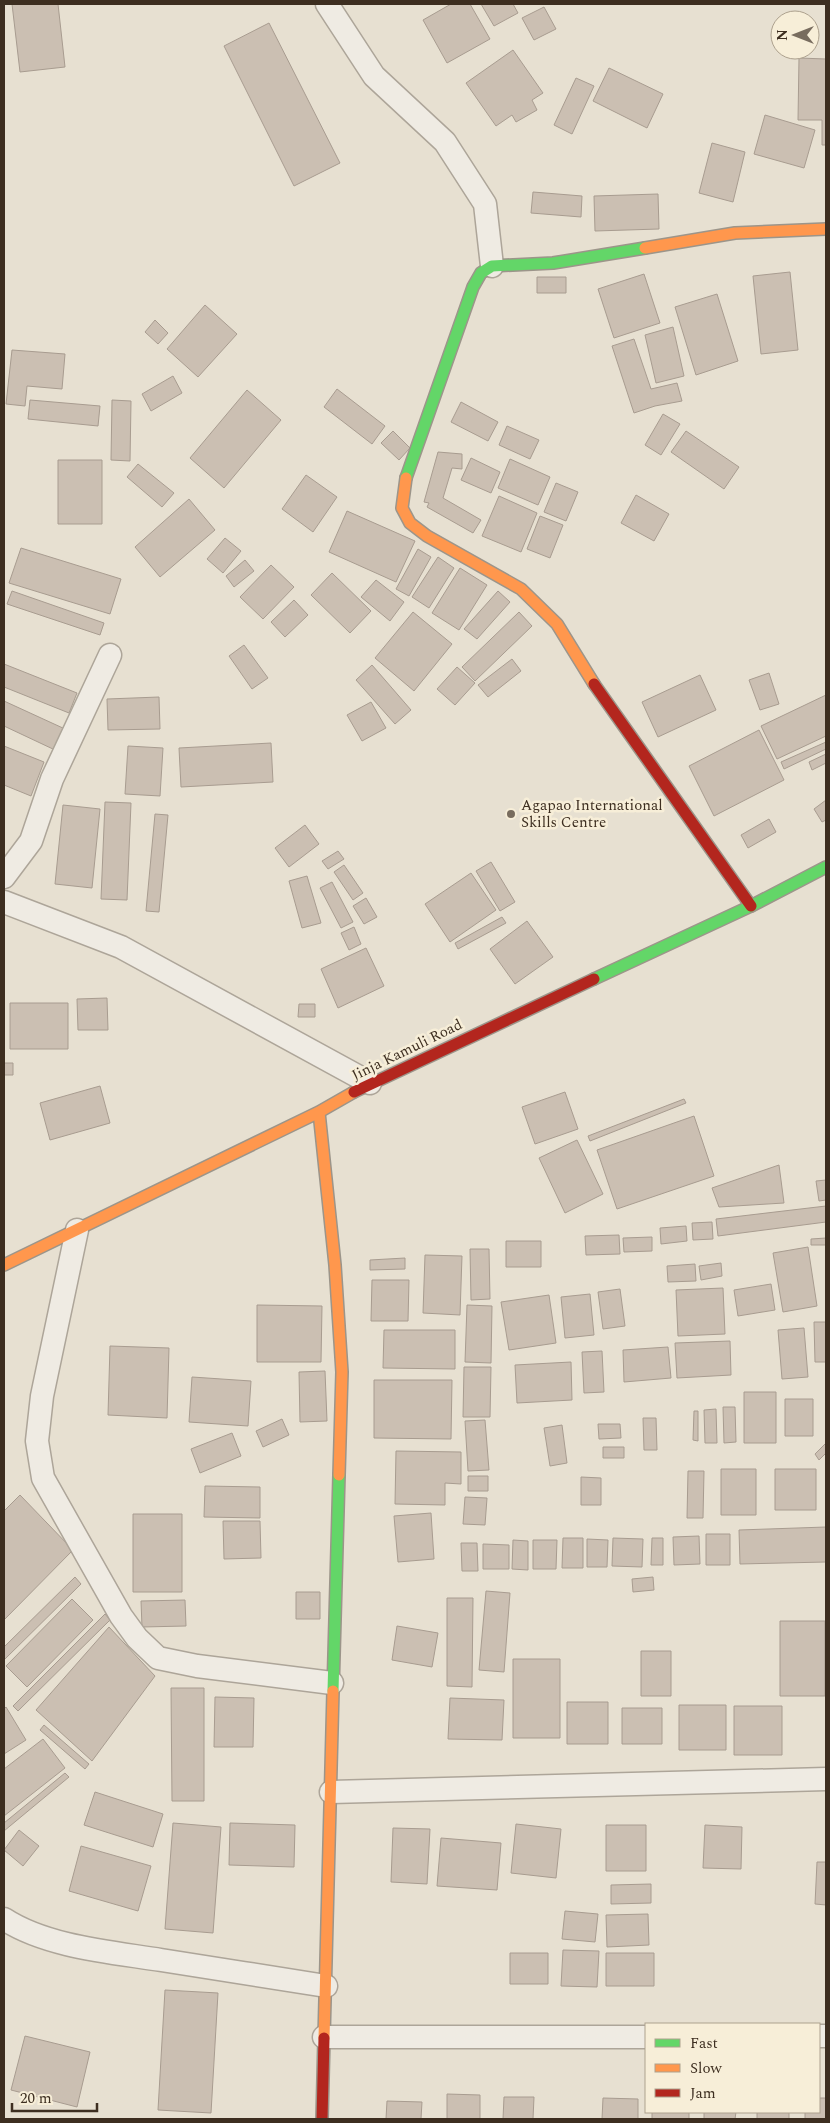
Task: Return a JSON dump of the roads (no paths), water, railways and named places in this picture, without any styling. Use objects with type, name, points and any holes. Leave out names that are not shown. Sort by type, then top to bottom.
[{"type":"street","points":[[327,4],[374,76],[445,142],[485,204],[492,266]]},
{"type":"street","points":[[751,906],[598,691],[557,624],[520,589],[427,536],[410,523],[402,508],[404,483],[473,287],[481,273],[492,266],[553,263],[735,233],[826,229]]},
{"type":"street","points":[[4,877],[31,841],[52,778],[110,654]]},
{"type":"street","name":"Jinja Kamuli Road","points":[[4,1265],[319,1112],[370,1082],[751,906],[826,868]]},
{"type":"street","points":[[4,902],[121,947],[370,1082]]},
{"type":"street","points":[[319,1112],[335,1265],[342,1372],[332,1683],[322,2119]]},
{"type":"street","points":[[77,1230],[42,1396],[37,1441],[44,1478],[48,1487],[121,1616],[137,1638],[158,1658],[196,1666],[332,1683]]},
{"type":"street","points":[[331,1792],[826,1779]]},
{"type":"street","points":[[4,1920],[12,1925],[55,1941],[126,1955],[326,1986]]},
{"type":"street","points":[[324,2037],[645,2037]]},
{"type":"place","name":"Agapao International Skills Centre","points":[[511,814]]}]
